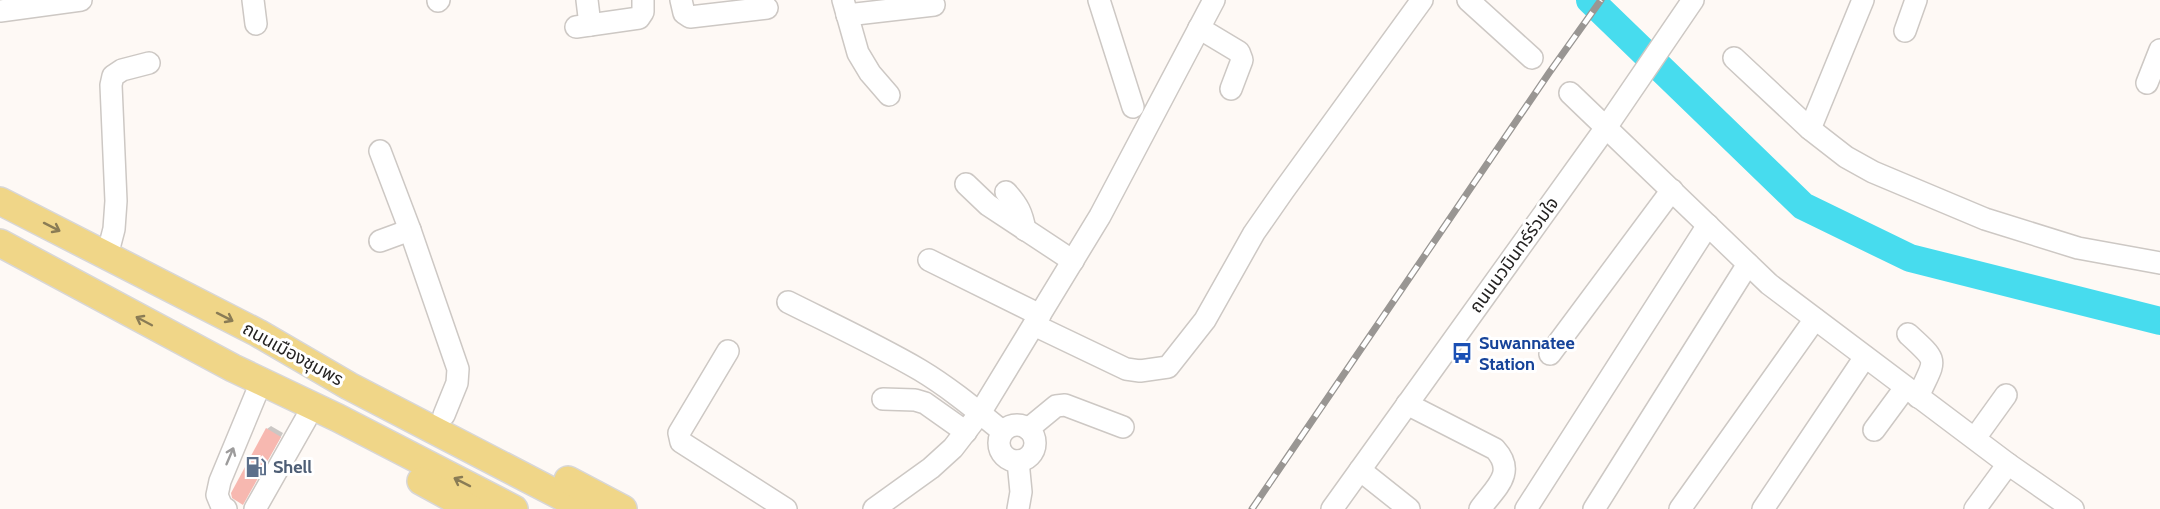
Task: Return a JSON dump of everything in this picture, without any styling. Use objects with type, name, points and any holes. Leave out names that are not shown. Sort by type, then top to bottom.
[{"type":"main road","name":"ถนนเมืองชุมพร","points":[[0,201],[258,333],[349,386],[586,509]]},
{"type":"main road","name":"ถนนเมืองชุมพร","points":[[0,243],[233,368],[338,418],[514,509]]},
{"type":"main road","points":[[258,333],[444,415],[623,509]]},
{"type":"main road","points":[[233,368],[306,419],[472,509]]},
{"type":"street","points":[[0,11],[81,0]]},
{"type":"street","points":[[253,0],[256,24]]},
{"type":"street","points":[[587,0],[583,26],[639,18],[644,12],[643,0]]},
{"type":"street","points":[[681,0],[684,13],[690,17],[767,8]]},
{"type":"street","points":[[1100,0],[1134,106]]},
{"type":"street","points":[[874,509],[931,468],[953,448],[980,413],[1100,216],[1214,0]]},
{"type":"street","points":[[929,260],[1126,369],[1147,371],[1168,366],[1205,320],[1254,233],[1422,0]]},
{"type":"street","points":[[1468,0],[1532,58]]},
{"type":"street","name":"ถนนนวมินทร์ร่วมใจ","points":[[1332,509],[1625,101],[1693,0]]},
{"type":"street","points":[[1810,129],[1863,0]]},
{"type":"street","points":[[1905,31],[1916,0]]},
{"type":"street","points":[[889,95],[870,73],[858,53],[845,7],[934,5]]},
{"type":"street","points":[[1199,28],[1239,52],[1242,60],[1231,89]]},
{"type":"street","points":[[2147,83],[2160,50]]},
{"type":"street","points":[[1734,58],[1810,129],[1846,157],[1873,172],[1985,219],[2078,248],[2160,263]]},
{"type":"street","points":[[107,256],[114,229],[116,201],[111,85],[113,76],[122,70],[149,63]]},
{"type":"street","points":[[1570,93],[1607,126],[1748,264],[1865,357],[2008,464],[2073,509]]},
{"type":"street","points":[[380,151],[458,369],[457,383],[444,415]]},
{"type":"street","points":[[966,184],[988,205],[1073,261]]},
{"type":"street","points":[[1550,354],[1672,190]]},
{"type":"street","points":[[1006,192],[1017,204],[1022,214],[1025,230]]},
{"type":"street","points":[[1526,509],[1708,225]]},
{"type":"street","points":[[380,241],[410,230]]},
{"type":"street","points":[[1594,509],[1748,264]]},
{"type":"street","points":[[788,302],[921,371],[1002,431]]},
{"type":"street","points":[[1680,509],[1815,319]]},
{"type":"street","points":[[1874,430],[1912,392],[1933,362],[1931,355],[1908,334]]},
{"type":"street","points":[[728,351],[679,433],[681,442],[786,509]]},
{"type":"street","points":[[1763,509],[1865,357]]},
{"type":"street","points":[[225,509],[217,495],[219,481],[259,387]]},
{"type":"street","points":[[1975,438],[2006,395]]},
{"type":"street","points":[[883,399],[915,400],[925,403],[966,432]]},
{"type":"street","points":[[1407,404],[1495,449],[1502,457],[1506,465],[1506,474],[1480,509]]},
{"type":"street","points":[[1028,429],[1056,406],[1065,405],[1123,427]]},
{"type":"street","points":[[255,509],[306,419]]},
{"type":"street","points":[[1015,425],[1028,429],[1033,435],[1034,449],[1025,459],[1011,461],[1000,452],[999,437],[1002,431],[1015,425]]},
{"type":"street","points":[[1018,461],[1021,492],[1018,509]]},
{"type":"street","points":[[1976,509],[2008,464]]},
{"type":"street","points":[[1360,470],[1409,509]]},
{"type":"building","name":"Shell","points":[[266,428],[281,437],[243,505],[232,498],[231,493]]},
{"type":"waterway","points":[[1590,0],[1803,206],[1910,258],[2160,321]]},
{"type":"railway","points":[[1252,509],[1601,0]]},
{"type":"place","name":"Suwannatee Station","points":[[1462,353]]},
{"type":"place","name":"Shell","points":[[256,467]]}]
